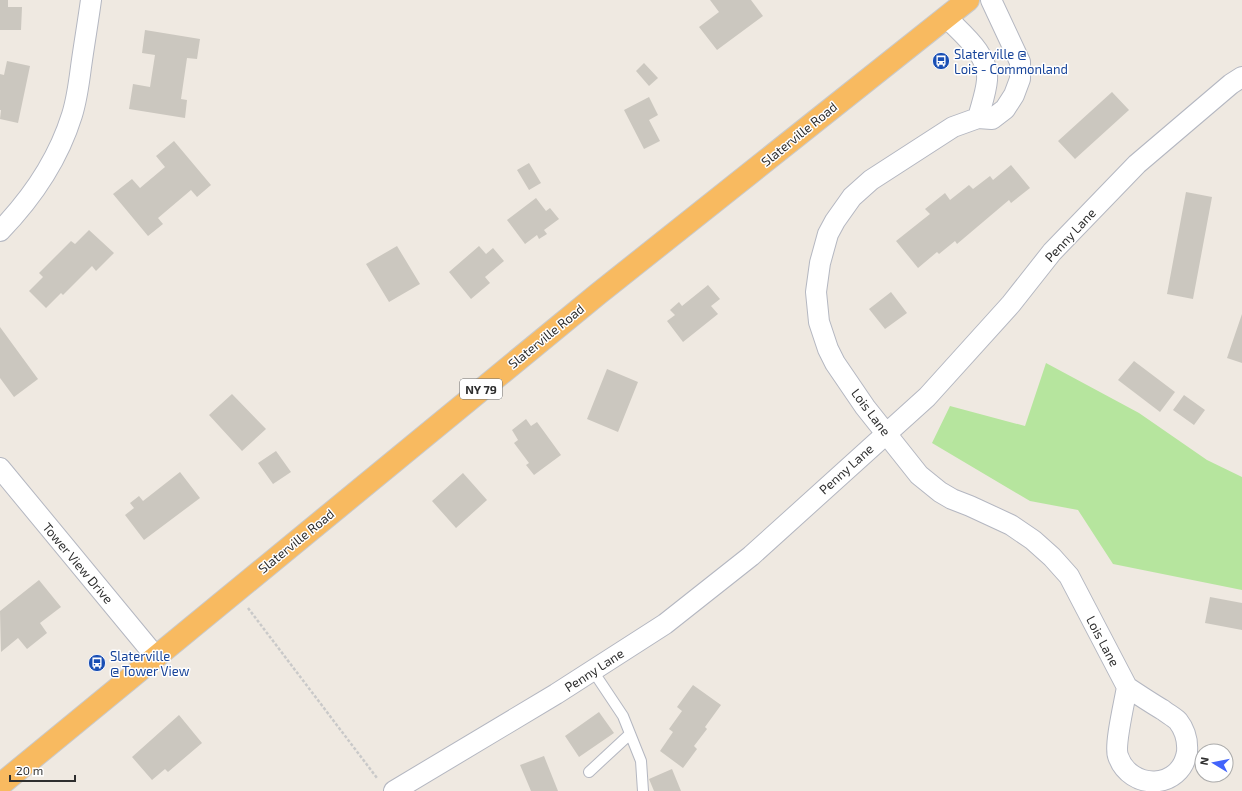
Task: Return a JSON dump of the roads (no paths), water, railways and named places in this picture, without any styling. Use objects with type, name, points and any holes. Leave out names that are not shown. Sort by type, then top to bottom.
[{"type":"highway","name":"Slaterville Road","points":[[0,785],[598,294],[968,0]]},
{"type":"street","points":[[0,231],[31,196],[55,158],[69,123],[77,96],[91,0]]},
{"type":"street","name":"Lois Lane","points":[[991,0],[1020,62],[1020,79],[1014,95],[1005,109],[992,119],[978,118],[953,127],[872,180],[852,197],[835,221],[828,234],[820,263],[816,292],[819,322],[834,362],[865,407],[919,475],[940,492],[952,499],[1011,525],[1033,540],[1052,557],[1069,576],[1128,687],[1177,720],[1185,731],[1188,746],[1185,761],[1177,773],[1164,780],[1149,782],[1135,777],[1123,767],[1117,754],[1119,733],[1128,687]]},
{"type":"street","points":[[946,17],[977,50],[984,63],[987,78],[978,118]]},
{"type":"street","name":"Penny Lane","points":[[394,791],[550,698],[665,624],[751,556],[927,397],[1011,304],[1052,252],[1138,164],[1231,84],[1242,77]]},
{"type":"street","name":"Tower View Drive","points":[[0,468],[156,657]]},
{"type":"lane","points":[[593,671],[623,716],[641,761],[642,791]]},
{"type":"lane","points":[[589,772],[630,734]]},
{"type":"place","name":"Slaterville @ Lois - Commonland","points":[[941,61]]},
{"type":"place","name":"Slaterville @ Tower View","points":[[97,663]]}]
